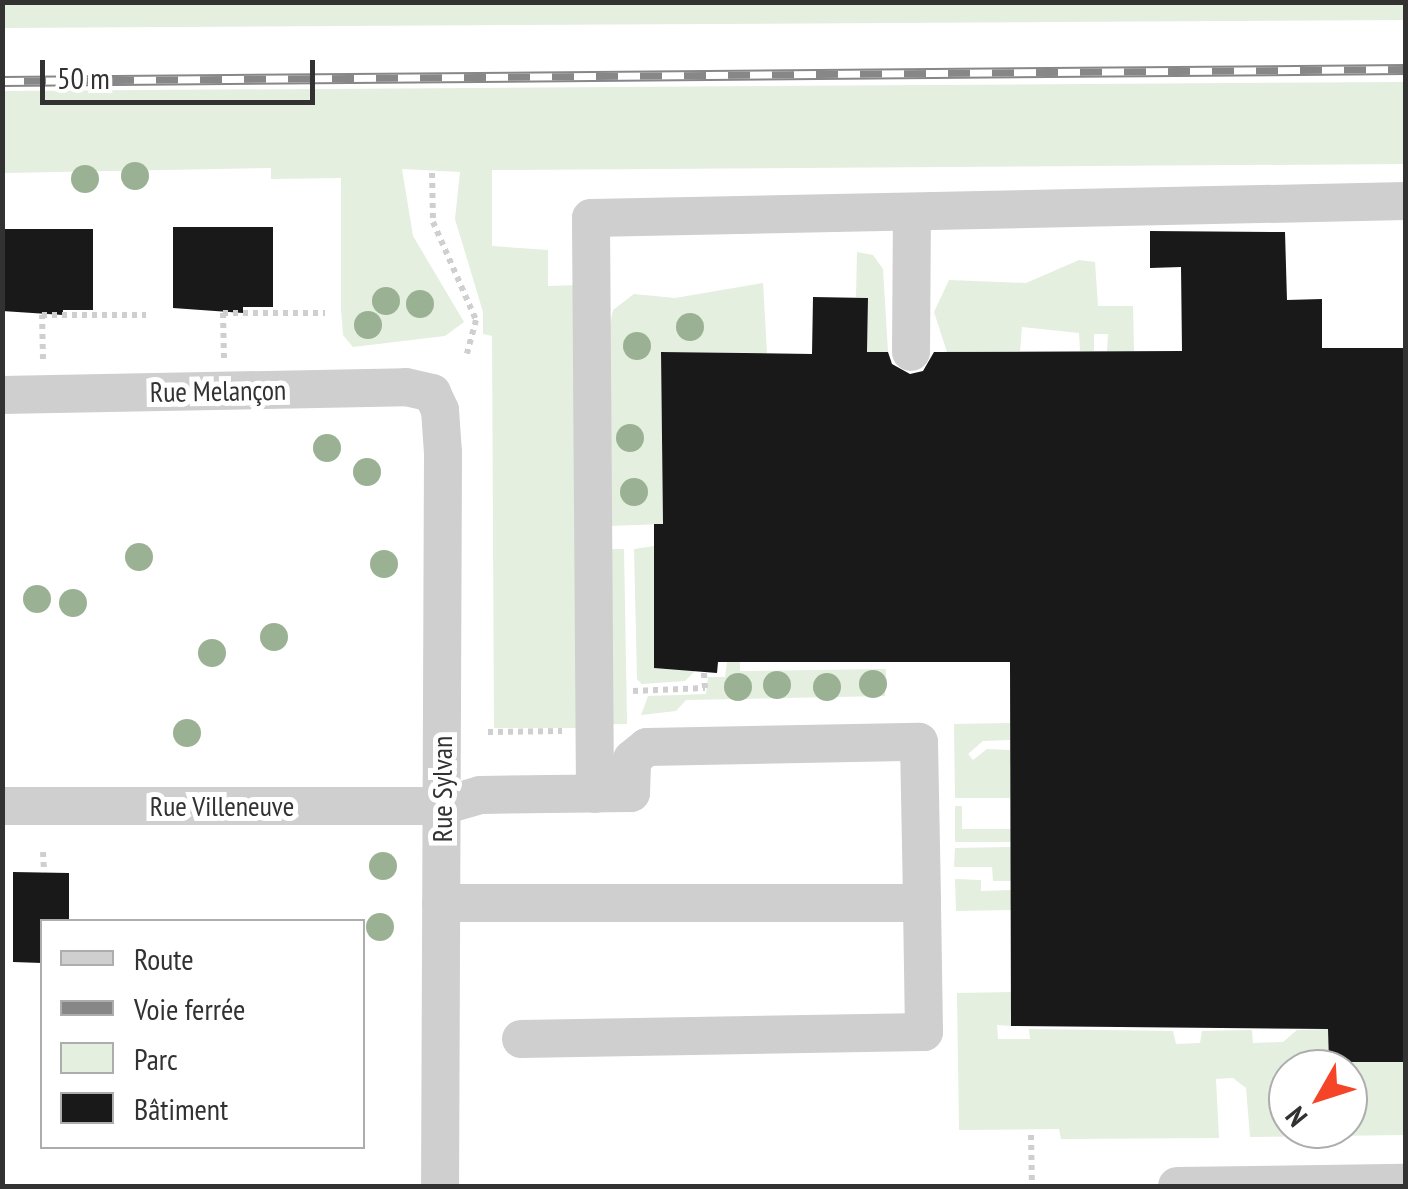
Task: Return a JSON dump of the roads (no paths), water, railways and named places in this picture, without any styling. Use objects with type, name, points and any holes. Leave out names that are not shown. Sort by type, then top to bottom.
[{"type":"street","points":[[520,1039],[924,1032],[920,742],[648,747],[632,759],[631,793],[595,794],[591,218],[1406,201]]},
{"type":"street","points":[[911,352],[912,214]]},
{"type":"street","name":"Rue Melançon","points":[[2,394],[406,387],[432,393]]},
{"type":"street","name":"Rue Sylvan","points":[[432,393],[440,410],[443,454],[440,1186]]},
{"type":"street","name":"Rue Villeneuve","points":[[2,806],[442,806],[480,795],[595,794]]},
{"type":"street","points":[[441,903],[922,903]]},
{"type":"street","points":[[1177,1186],[1406,1183]]},
{"type":"railway","points":[[2,81],[1406,69]]}]
